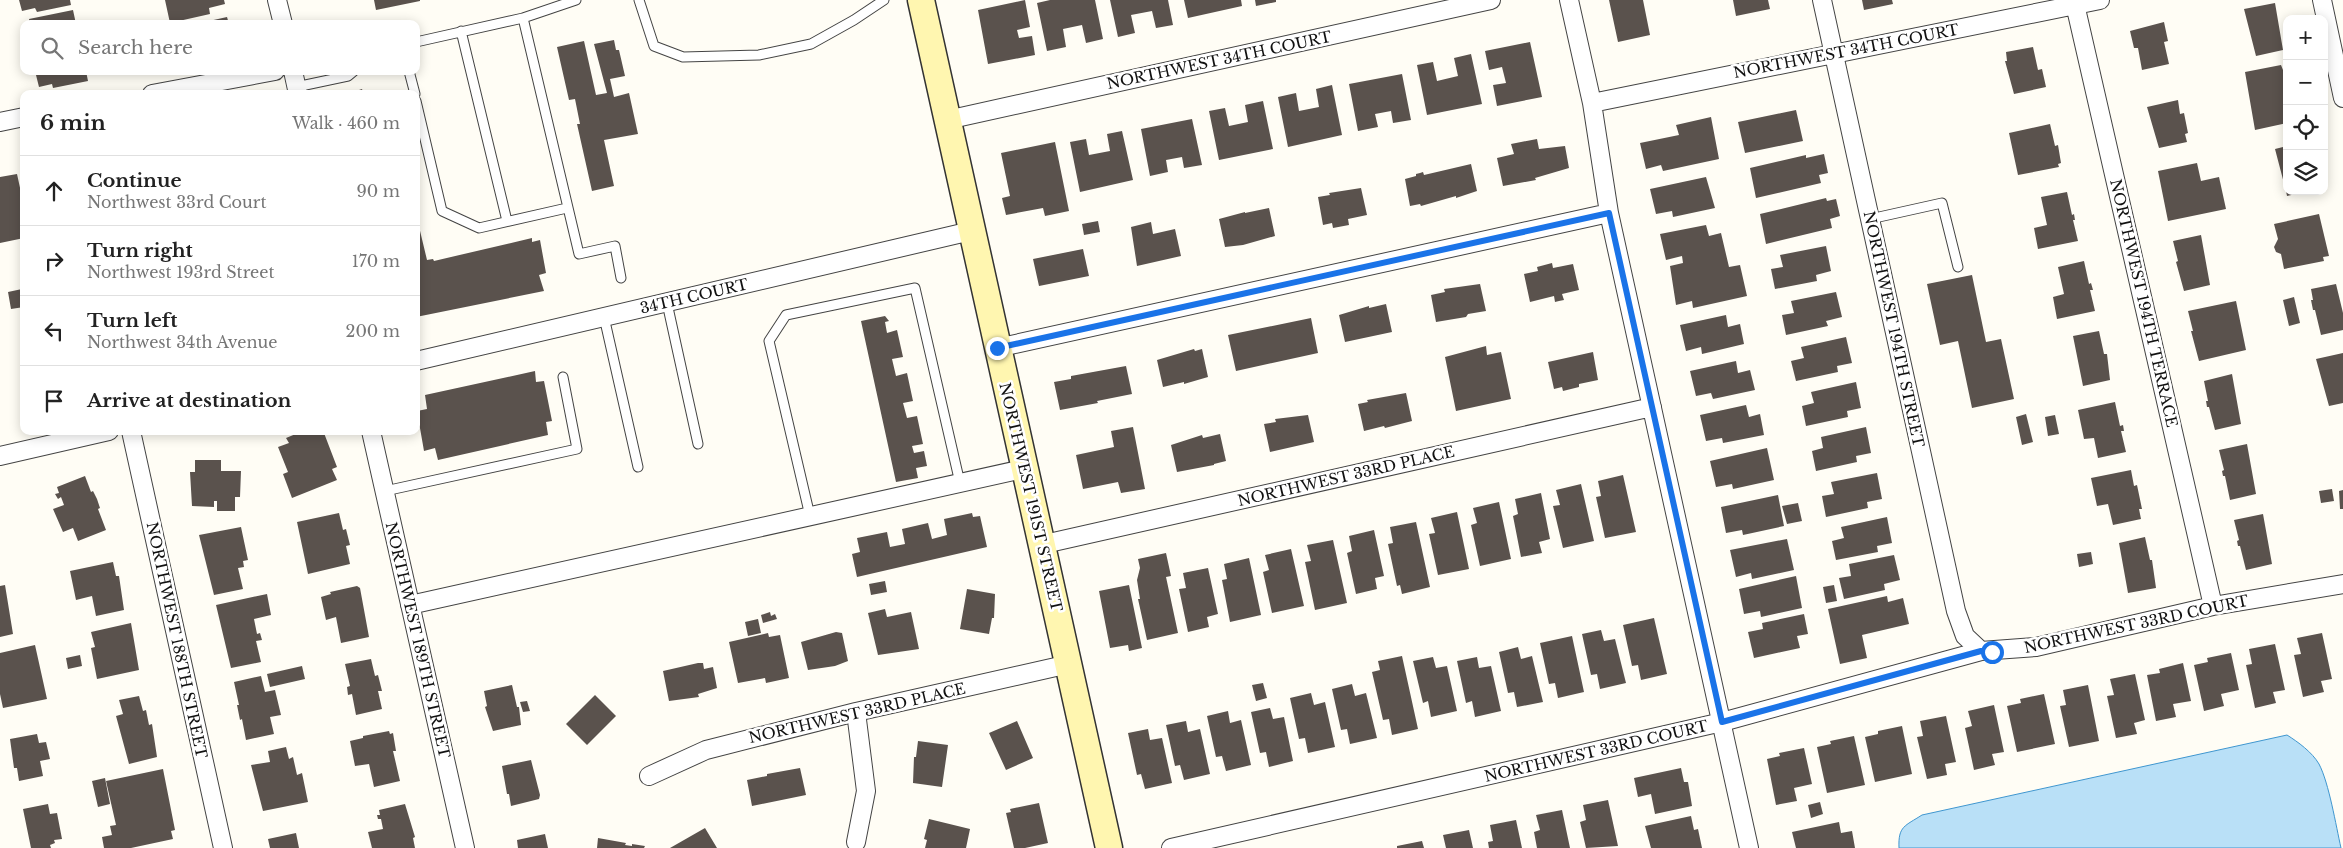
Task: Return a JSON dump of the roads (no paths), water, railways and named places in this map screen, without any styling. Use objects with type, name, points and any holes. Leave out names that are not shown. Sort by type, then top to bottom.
[{"type":"street","points":[[277,0],[281,20]]},
{"type":"street","name":"NORTHWEST 191ST STREET","points":[[920,0],[1109,848]]},
{"type":"street","name":"NORTHWEST 34TH COURT","points":[[947,120],[1491,0]]},
{"type":"street","points":[[1569,0],[1592,103],[1609,213],[1750,848]]},
{"type":"street","name":"NORTHWEST 194TH STREET","points":[[1822,0],[1956,611],[1965,636],[1981,651]]},
{"type":"street","name":"NORTHWEST 34TH COURT","points":[[1592,103],[2075,3],[2100,0]]},
{"type":"street","points":[[2322,0],[2343,98]]},
{"type":"street","name":"NORTHWEST 194TH TERRACE","points":[[2075,3],[2214,606]]},
{"type":"street","points":[[173,90],[254,75]]},
{"type":"street","points":[[0,122],[20,118]]},
{"type":"street","points":[[997,348],[1609,213]]},
{"type":"street","name":"34TH COURT","points":[[420,360],[971,231]]},
{"type":"street","name":"NORTHWEST 33RD PLACE","points":[[1040,545],[1652,407]]},
{"type":"street","points":[[0,456],[92,435]]},
{"type":"street","name":"NORTHWEST 188TH STREET","points":[[132,435],[223,848]]},
{"type":"street","name":"NORTHWEST 189TH STREET","points":[[372,435],[465,848]]},
{"type":"street","points":[[410,605],[1023,469]]},
{"type":"street","name":"NORTHWEST 33RD COURT","points":[[1171,848],[1722,722],[1981,651],[2036,647],[2214,606],[2343,584]]},
{"type":"street","name":"NORTHWEST 33RD PLACE","points":[[649,776],[706,750],[856,712],[1069,664]]},
{"type":"street","points":[[856,712],[866,791],[856,842]]},
{"type":"lane","points":[[420,41],[461,30],[523,18],[576,0]]},
{"type":"lane","points":[[639,0],[654,46],[683,56],[759,55],[811,44],[854,20],[884,0]]},
{"type":"lane","points":[[523,18],[579,254],[615,246],[621,278]]},
{"type":"lane","points":[[461,30],[507,221]]},
{"type":"lane","points":[[296,84],[349,75]]},
{"type":"lane","points":[[410,75],[413,90]]},
{"type":"lane","points":[[420,118],[442,211],[479,228],[567,208]]},
{"type":"lane","points":[[1870,219],[1942,203],[1958,267]]},
{"type":"lane","points":[[810,516],[769,341],[786,315],[915,288],[960,483]]},
{"type":"lane","points":[[667,303],[698,444]]},
{"type":"lane","points":[[604,317],[638,467]]},
{"type":"lane","points":[[384,491],[576,449],[563,377]]},
{"type":"water","points":[[2287,735],[2309,751],[2323,772],[2341,848],[1899,848],[1901,831],[1907,824],[1922,815]]}]
